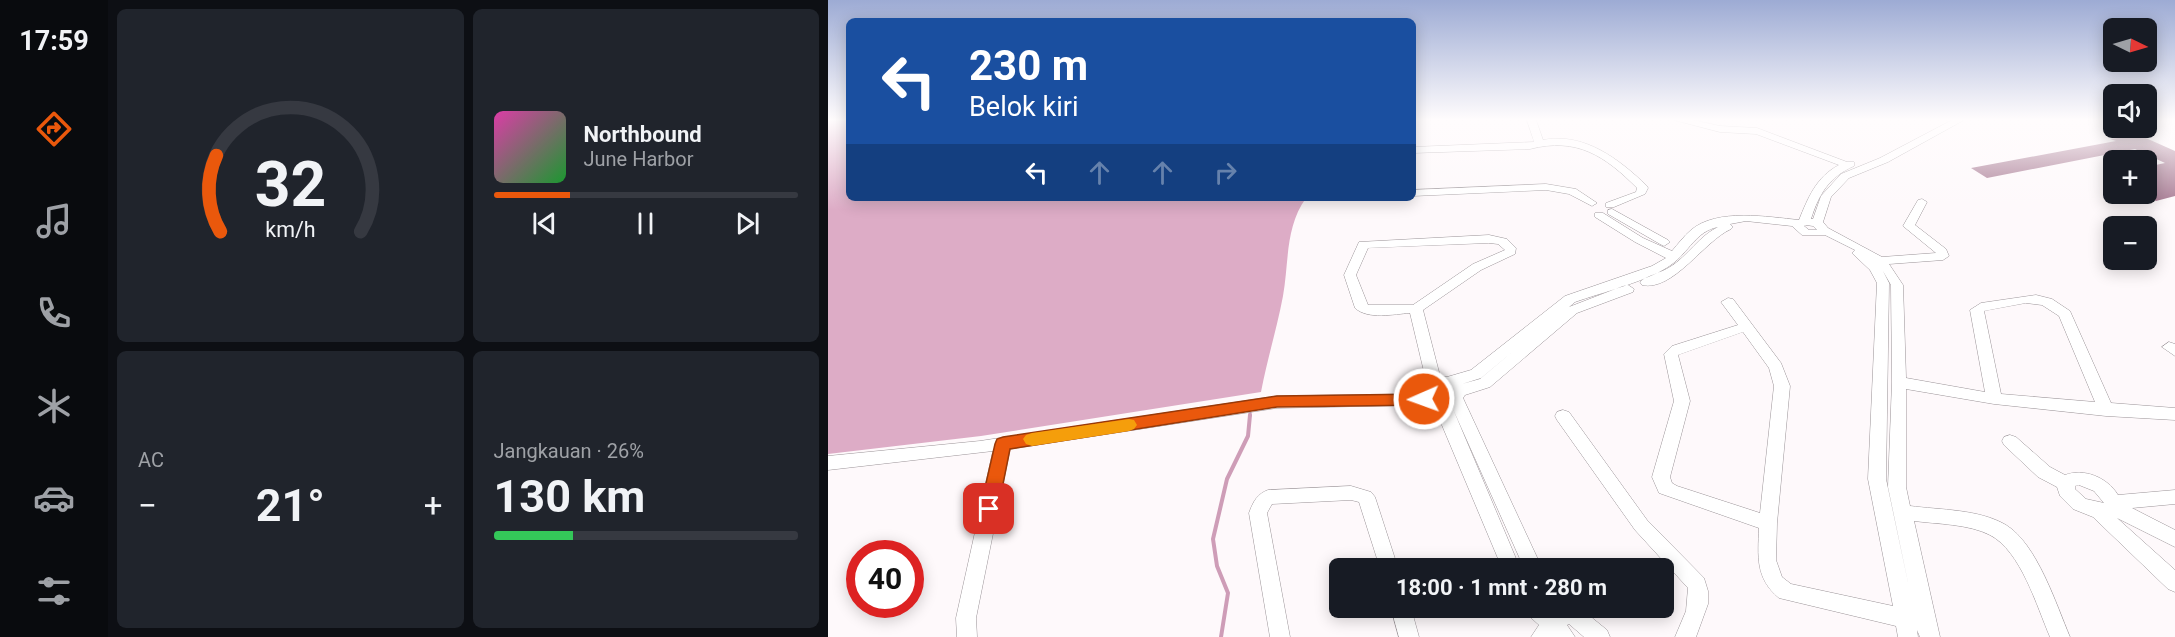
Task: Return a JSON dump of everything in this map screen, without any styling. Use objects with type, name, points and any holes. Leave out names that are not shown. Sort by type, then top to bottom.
[{"type":"street","points":[[1596,150],[1643,188],[1640,194],[1599,216]]},
{"type":"street","points":[[1806,150],[1847,165]]},
{"type":"street","points":[[1821,229],[1826,196],[1845,176],[1899,150]]},
{"type":"street","points":[[1801,224],[1814,194],[1825,178],[1847,165],[1882,158]]},
{"type":"street","points":[[1416,193],[1546,187],[1572,192],[1611,208],[1677,254]]},
{"type":"street","points":[[1814,194],[1826,196]]},
{"type":"street","points":[[1592,202],[1586,210],[1638,240],[1677,254]]},
{"type":"street","points":[[1874,261],[1942,256],[1942,252],[1910,226],[1922,202]]},
{"type":"street","points":[[1452,395],[1570,299],[1656,269],[1707,231],[1756,223],[1801,224]]},
{"type":"street","points":[[1728,302],[1744,327],[1776,367],[1782,386],[1768,523],[1768,567],[1774,582],[1786,592],[1907,627],[1929,630],[1902,512],[1896,472],[1899,338],[1895,278],[1874,261],[1821,229],[1806,233],[1801,224]]},
{"type":"street","points":[[1416,309],[1431,405],[1485,384],[1572,310],[1665,276],[1679,267],[1707,231]]},
{"type":"street","points":[[1489,239],[1503,242],[1511,248],[1509,253],[1476,267],[1416,309],[1363,310],[1350,274],[1360,247],[1372,243],[1489,239]]},
{"type":"street","points":[[1874,261],[1883,284],[1877,478],[1907,627]]},
{"type":"street","points":[[1994,399],[1977,310],[1982,307],[2036,299],[2047,302],[2066,314],[2106,410]]},
{"type":"street","points":[[1744,327],[1677,349],[1671,354],[1682,401],[1661,477],[1665,488],[1671,491],[1768,523]]},
{"type":"street","points":[[1882,334],[1899,338]]},
{"type":"street","points":[[1899,382],[1994,399],[2175,414]]},
{"type":"street","points":[[828,463],[980,447],[1272,402],[1427,391],[1452,395]]},
{"type":"street","points":[[1452,395],[1508,558]]},
{"type":"street","points":[[1452,395],[1528,558]]},
{"type":"street","points":[[1563,416],[1641,525],[1697,584],[1700,592],[1698,604],[1685,637]]},
{"type":"street","points":[[2010,441],[2044,471],[2065,483],[2067,492],[2076,503],[2108,507],[2175,497]]},
{"type":"street","points":[[967,637],[966,618],[1001,444]]},
{"type":"street","points":[[2065,483],[2073,478],[2094,483],[2107,492],[2108,507],[2175,583]]},
{"type":"street","points":[[1280,637],[1258,513],[1261,504],[1268,497],[1351,492],[1365,497],[1369,502],[1386,558]]},
{"type":"street","points":[[2108,507],[2175,539]]},
{"type":"street","points":[[1902,512],[1987,526],[2004,534],[2021,553],[2060,637]]},
{"type":"street","points":[[1404,618],[1409,637]]},
{"type":"street","points":[[1541,618],[1553,634],[1561,618]]},
{"type":"street","points":[[1577,618],[1600,637]]},
{"type":"shaded area","points":[[828,150],[846,150],[846,201],[1304,201],[1291,233],[1283,296],[1261,392],[981,436],[828,454]]},
{"type":"building","points":[[2069,150],[2131,150],[2103,150],[2103,155],[1987,178],[1971,168]]},
{"type":"building","points":[[2137,150],[2172,150],[2175,151],[2175,196],[2157,201],[2157,165],[2165,163],[2157,159],[2157,150]]},
{"type":"waterway","points":[[1250,410],[1250,415]]},
{"type":"waterway","points":[[1221,637],[1228,593],[1217,566],[1213,539],[1227,479],[1248,436],[1250,415]]},
{"type":"slow traffic","points":[[1032,439],[1129,425]]},
{"type":"route","points":[[989,509],[1003,444],[1277,402],[1424,399]]}]
